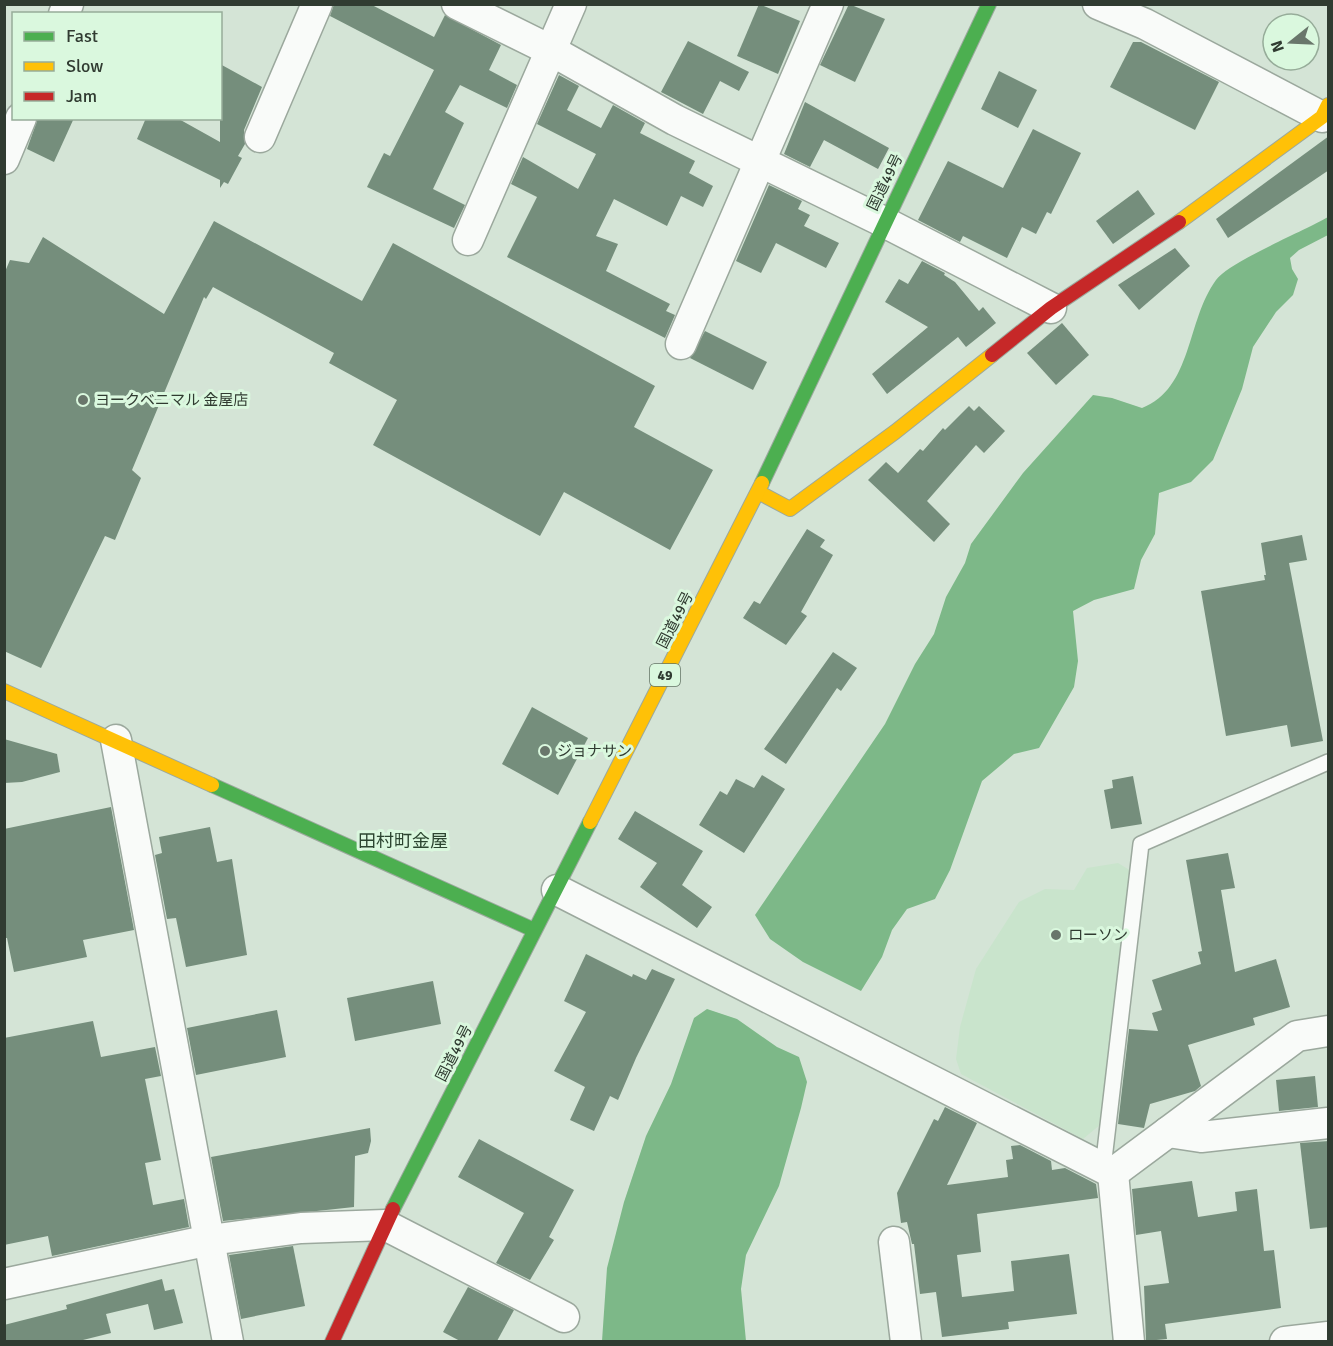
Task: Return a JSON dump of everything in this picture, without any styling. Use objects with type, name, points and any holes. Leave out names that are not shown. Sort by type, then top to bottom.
[{"type":"main road","name":"国道49号","points":[[332,1341],[385,1225],[758,492],[989,4]]},
{"type":"main road","points":[[758,492],[790,509],[895,432],[1051,308],[1214,198],[1327,113]]},
{"type":"main road","points":[[4,691],[534,930]]},
{"type":"street","points":[[260,137],[317,4]]},
{"type":"street","points":[[458,4],[552,51],[675,120],[884,222],[1051,308]]},
{"type":"street","points":[[468,240],[571,4]]},
{"type":"street","points":[[681,344],[828,4]]},
{"type":"street","points":[[1098,4],[1145,24],[1327,113]]},
{"type":"street","points":[[4,159],[20,120]]},
{"type":"street","points":[[116,740],[228,1341]]},
{"type":"street","points":[[557,890],[1108,1170]]},
{"type":"street","points":[[1108,1170],[1168,1132],[1297,1036],[1329,1031]]},
{"type":"street","points":[[1168,1132],[1202,1137],[1329,1123]]},
{"type":"street","points":[[1108,1170],[1129,1341]]},
{"type":"street","points":[[4,1284],[210,1240],[301,1228],[385,1225],[564,1317]]},
{"type":"street","points":[[894,1242],[906,1341]]},
{"type":"street","points":[[1285,1341],[1329,1337]]},
{"type":"lane","points":[[1108,1170],[1141,844],[1329,762]]},
{"type":"shaded area","points":[[1328,217],[1328,235],[1299,250],[1290,258],[1292,269],[1298,279],[1293,295],[1276,312],[1253,347],[1242,389],[1213,460],[1191,482],[1159,493],[1155,534],[1141,560],[1134,589],[1094,600],[1073,611],[1078,661],[1074,687],[1039,748],[1014,754],[982,781],[950,870],[935,899],[907,909],[892,930],[882,957],[861,991],[803,962],[770,939],[755,915],[885,724],[915,664],[934,634],[946,597],[965,563],[971,544],[1023,473],[1093,395],[1112,398],[1142,408],[1159,398],[1171,385],[1180,370],[1206,296],[1216,280],[1251,256]]},
{"type":"shaded area","points":[[1118,863],[1131,871],[1101,1124],[1083,1139],[961,1074],[956,1059],[960,1027],[976,969],[1019,902],[1045,889],[1074,890],[1087,868]]},
{"type":"shaded area","points":[[707,1009],[737,1019],[777,1047],[799,1057],[807,1082],[779,1186],[746,1255],[741,1289],[746,1341],[602,1341],[607,1268],[624,1202],[646,1136],[671,1084],[694,1018]]},
{"type":"building","points":[[334,4],[370,4],[434,37],[445,15],[501,45],[489,70],[517,85],[507,108],[460,85],[445,112],[464,123],[433,189],[465,205],[454,228],[367,187],[384,153],[390,156],[434,70],[330,16]]},
{"type":"building","points":[[759,4],[800,21],[778,74],[737,56]]},
{"type":"building","points":[[849,4],[885,19],[855,82],[820,65]]},
{"type":"building","points":[[688,41],[749,72],[739,91],[720,81],[703,114],[661,92]]},
{"type":"building","points":[[1133,42],[1141,42],[1219,82],[1195,130],[1110,87]]},
{"type":"building","points":[[222,65],[262,87],[244,130],[245,144],[238,156],[242,158],[228,184],[224,182],[220,188],[220,180],[137,139],[145,120],[181,120],[220,142]]},
{"type":"building","points":[[999,71],[1037,90],[1018,128],[981,109]]},
{"type":"building","points":[[559,75],[579,86],[567,110],[601,128],[613,105],[645,123],[640,133],[695,161],[689,173],[713,186],[703,207],[681,196],[667,226],[614,199],[596,236],[618,244],[606,271],[670,304],[666,311],[675,315],[665,338],[507,257],[537,197],[511,184],[523,157],[578,189],[596,154],[537,124]]},
{"type":"building","points":[[805,102],[889,148],[878,169],[824,140],[810,167],[784,154]]},
{"type":"building","points":[[37,120],[73,120],[54,162],[27,149]]},
{"type":"building","points":[[1033,129],[1081,153],[1051,214],[1047,212],[1036,234],[1022,227],[1007,258],[963,236],[960,242],[918,220],[948,161],[1003,188]]},
{"type":"building","points":[[1329,136],[1329,170],[1228,238],[1216,219]]},
{"type":"building","points":[[769,185],[802,201],[798,209],[810,215],[804,226],[839,243],[826,268],[776,243],[761,273],[736,261]]},
{"type":"building","points":[[1138,190],[1155,214],[1113,244],[1096,221]]},
{"type":"building","points":[[214,221],[362,301],[393,243],[655,386],[634,427],[713,470],[670,550],[564,492],[540,536],[373,445],[397,400],[329,363],[334,353],[213,287],[206,299],[204,297],[132,470],[141,478],[115,540],[105,536],[41,668],[4,651],[4,274],[10,260],[29,263],[43,237],[164,314]]},
{"type":"building","points":[[1175,248],[1190,266],[1139,310],[1118,285]]},
{"type":"building","points":[[922,261],[945,273],[944,275],[955,282],[979,311],[983,307],[996,323],[966,347],[958,337],[887,394],[872,374],[928,327],[885,302],[899,279],[908,284]]},
{"type":"building","points":[[1062,323],[1089,355],[1056,385],[1027,353]]},
{"type":"building","points":[[705,331],[767,362],[753,390],[690,358]]},
{"type":"building","points":[[969,406],[974,411],[979,406],[1005,431],[984,453],[976,445],[927,501],[950,524],[934,542],[868,480],[886,462],[898,473],[920,449],[923,451],[943,428],[945,430]]},
{"type":"building","points":[[807,529],[825,540],[820,547],[833,555],[801,612],[807,616],[786,645],[743,618],[754,601],[760,604]]},
{"type":"building","points":[[1302,535],[1307,560],[1289,563],[1323,741],[1291,747],[1287,725],[1226,736],[1201,591],[1265,580],[1261,543]]},
{"type":"building","points":[[833,652],[857,668],[841,691],[837,688],[786,764],[764,749]]},
{"type":"building","name":"ジョナサン","points":[[532,707],[588,738],[558,795],[502,764]]},
{"type":"building","points":[[4,739],[57,754],[60,772],[22,782],[4,783]]},
{"type":"building","points":[[762,775],[785,789],[744,853],[699,825],[720,791],[727,795],[736,779],[754,788]]},
{"type":"building","points":[[1133,776],[1142,824],[1111,829],[1104,790],[1113,788],[1112,780]]},
{"type":"building","points":[[111,807],[134,930],[83,940],[87,957],[14,972],[7,938],[4,938],[4,829]]},
{"type":"building","points":[[635,811],[703,851],[682,885],[712,907],[697,928],[640,887],[657,863],[618,839]]},
{"type":"building","points":[[210,827],[217,862],[232,859],[247,955],[186,967],[176,918],[167,919],[155,855],[162,853],[159,837]]},
{"type":"building","points":[[1228,853],[1235,888],[1221,890],[1235,972],[1276,959],[1290,1007],[1253,1018],[1255,1025],[1188,1045],[1201,1086],[1195,1091],[1150,1104],[1144,1128],[1118,1124],[1129,1029],[1158,1031],[1152,1013],[1162,1010],[1152,980],[1201,964],[1198,952],[1202,951],[1186,860]]},
{"type":"building","points":[[586,954],[632,977],[633,974],[646,980],[652,969],[675,979],[618,1100],[610,1096],[594,1131],[570,1120],[585,1087],[554,1071],[586,1012],[564,1001]]},
{"type":"building","points":[[433,981],[441,1024],[355,1041],[347,998]]},
{"type":"building","points":[[277,1010],[286,1057],[196,1075],[187,1028]]},
{"type":"building","points":[[93,1021],[101,1057],[155,1047],[161,1076],[145,1079],[161,1160],[145,1163],[153,1205],[184,1199],[189,1227],[52,1256],[48,1236],[4,1245],[4,1038]]},
{"type":"building","points":[[1315,1076],[1318,1107],[1279,1111],[1276,1080]]},
{"type":"building","points":[[945,1107],[977,1123],[947,1185],[1008,1177],[1006,1160],[1013,1159],[1011,1146],[1020,1145],[1051,1161],[1052,1170],[1065,1168],[1096,1184],[1098,1198],[977,1214],[981,1252],[957,1255],[962,1297],[1014,1291],[1011,1261],[1069,1254],[1077,1314],[1008,1322],[1009,1329],[942,1337],[936,1292],[920,1294],[914,1244],[912,1244],[907,1222],[901,1223],[897,1193],[934,1119],[938,1121]]},
{"type":"building","points":[[370,1128],[371,1141],[368,1153],[355,1156],[354,1207],[223,1221],[211,1157]]},
{"type":"building","points":[[479,1139],[574,1190],[549,1237],[554,1240],[530,1280],[496,1263],[524,1213],[458,1177]]},
{"type":"building","points":[[1329,1141],[1329,1227],[1310,1229],[1300,1143]]},
{"type":"building","points":[[1192,1181],[1198,1217],[1237,1211],[1235,1192],[1257,1189],[1264,1251],[1274,1250],[1281,1308],[1165,1324],[1167,1339],[1146,1341],[1144,1286],[1169,1283],[1161,1231],[1136,1235],[1132,1189]]},
{"type":"building","points":[[293,1246],[305,1306],[241,1319],[229,1255]]},
{"type":"building","points":[[162,1279],[165,1291],[174,1289],[183,1323],[154,1330],[148,1304],[106,1314],[111,1333],[79,1341],[4,1341],[4,1325],[67,1309],[66,1305]]},
{"type":"building","points":[[468,1287],[514,1310],[497,1341],[460,1341],[443,1332]]},
{"type":"traffic: fast","points":[[762,483],[989,4]]},
{"type":"traffic: fast","points":[[212,785],[534,930]]},
{"type":"traffic: fast","points":[[393,1209],[590,822]]},
{"type":"traffic: slow","points":[[1179,222],[1322,117],[1328,105]]},
{"type":"traffic: slow","points":[[758,492],[790,509],[895,432],[992,355]]},
{"type":"traffic: slow","points":[[590,822],[762,483]]},
{"type":"traffic: slow","points":[[4,691],[212,785]]},
{"type":"traffic: jam","points":[[992,355],[1051,308],[1179,222]]},
{"type":"traffic: jam","points":[[332,1342],[393,1209]]},
{"type":"place","name":"ヨークベニマル 金屋店","points":[[83,400]]},
{"type":"place","name":"ジョナサン","points":[[545,751]]},
{"type":"place","name":"ローソン","points":[[1056,935]]},
{"type":"district","name":"田村町金屋","points":[[403,841]]}]
